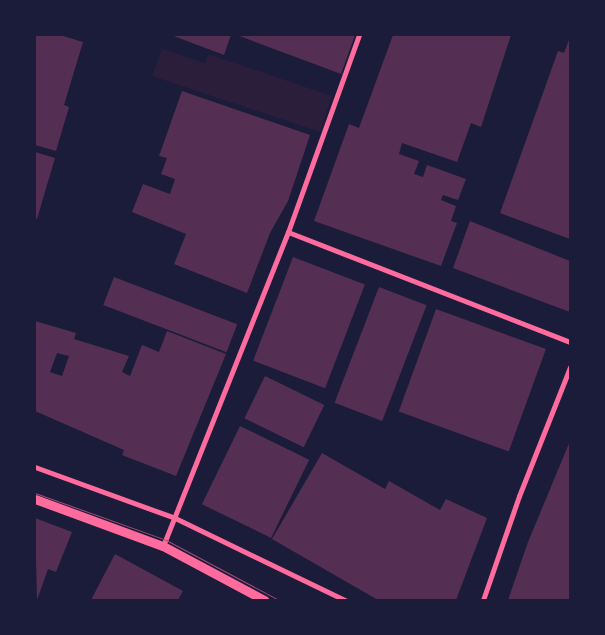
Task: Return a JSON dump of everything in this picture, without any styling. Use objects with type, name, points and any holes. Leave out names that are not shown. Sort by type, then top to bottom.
[{"type":"street","points":[[163,546],[288,232],[359,35]]},
{"type":"street","points":[[288,232],[570,342]]},
{"type":"street","points":[[483,600],[518,496],[570,367]]},
{"type":"street","points":[[35,466],[175,518],[345,600]]},
{"type":"street","points":[[35,499],[163,546],[264,600]]},
{"type":"shaded area","points":[[162,49],[205,63],[208,54],[332,96],[320,132],[152,76]]},
{"type":"building","points":[[35,35],[60,35],[83,42],[64,105],[69,107],[56,151],[35,145]]},
{"type":"building","points":[[171,35],[231,35],[224,55]]},
{"type":"building","points":[[237,35],[355,35],[341,74]]},
{"type":"building","points":[[393,35],[511,35],[481,127],[471,123],[457,162],[402,143],[399,154],[419,161],[414,174],[423,177],[427,165],[466,179],[458,200],[443,195],[441,200],[456,206],[451,221],[457,223],[441,266],[314,221],[349,124],[359,128]]},
{"type":"building","points":[[570,37],[570,239],[500,213],[558,51],[564,53]]},
{"type":"building","points":[[182,91],[310,135],[288,201],[270,233],[247,293],[174,264],[186,234],[132,212],[143,184],[170,194],[175,179],[161,174],[167,158],[159,156]]},
{"type":"building","points":[[35,152],[55,158],[37,219],[35,218]]},
{"type":"building","points":[[470,221],[570,261],[570,312],[453,268]]},
{"type":"building","points":[[293,257],[365,285],[325,388],[253,361]]},
{"type":"building","points":[[114,277],[237,324],[226,352],[103,305]]},
{"type":"building","points":[[379,287],[427,305],[382,421],[335,403]]},
{"type":"building","points":[[436,309],[546,349],[509,451],[399,411]]},
{"type":"building","points":[[35,321],[76,333],[74,339],[129,356],[122,372],[130,376],[142,345],[159,352],[167,331],[226,354],[176,476],[122,455],[124,450],[35,411]],"holes":[[[57,353],[69,356],[62,376],[50,372]]]},
{"type":"building","points":[[265,376],[324,405],[304,447],[244,418]]},
{"type":"building","points":[[240,426],[309,460],[271,538],[202,504]]},
{"type":"building","points":[[570,441],[570,600],[508,600],[528,542]]},
{"type":"building","points":[[322,453],[385,489],[389,481],[440,510],[446,499],[487,518],[456,600],[378,600],[272,539]]},
{"type":"building","points":[[35,518],[72,532],[56,572],[48,569],[37,600]]},
{"type":"building","points":[[115,554],[183,591],[178,600],[91,600]]},
{"type":"tram line","points":[[35,493],[166,540],[279,600]]}]
